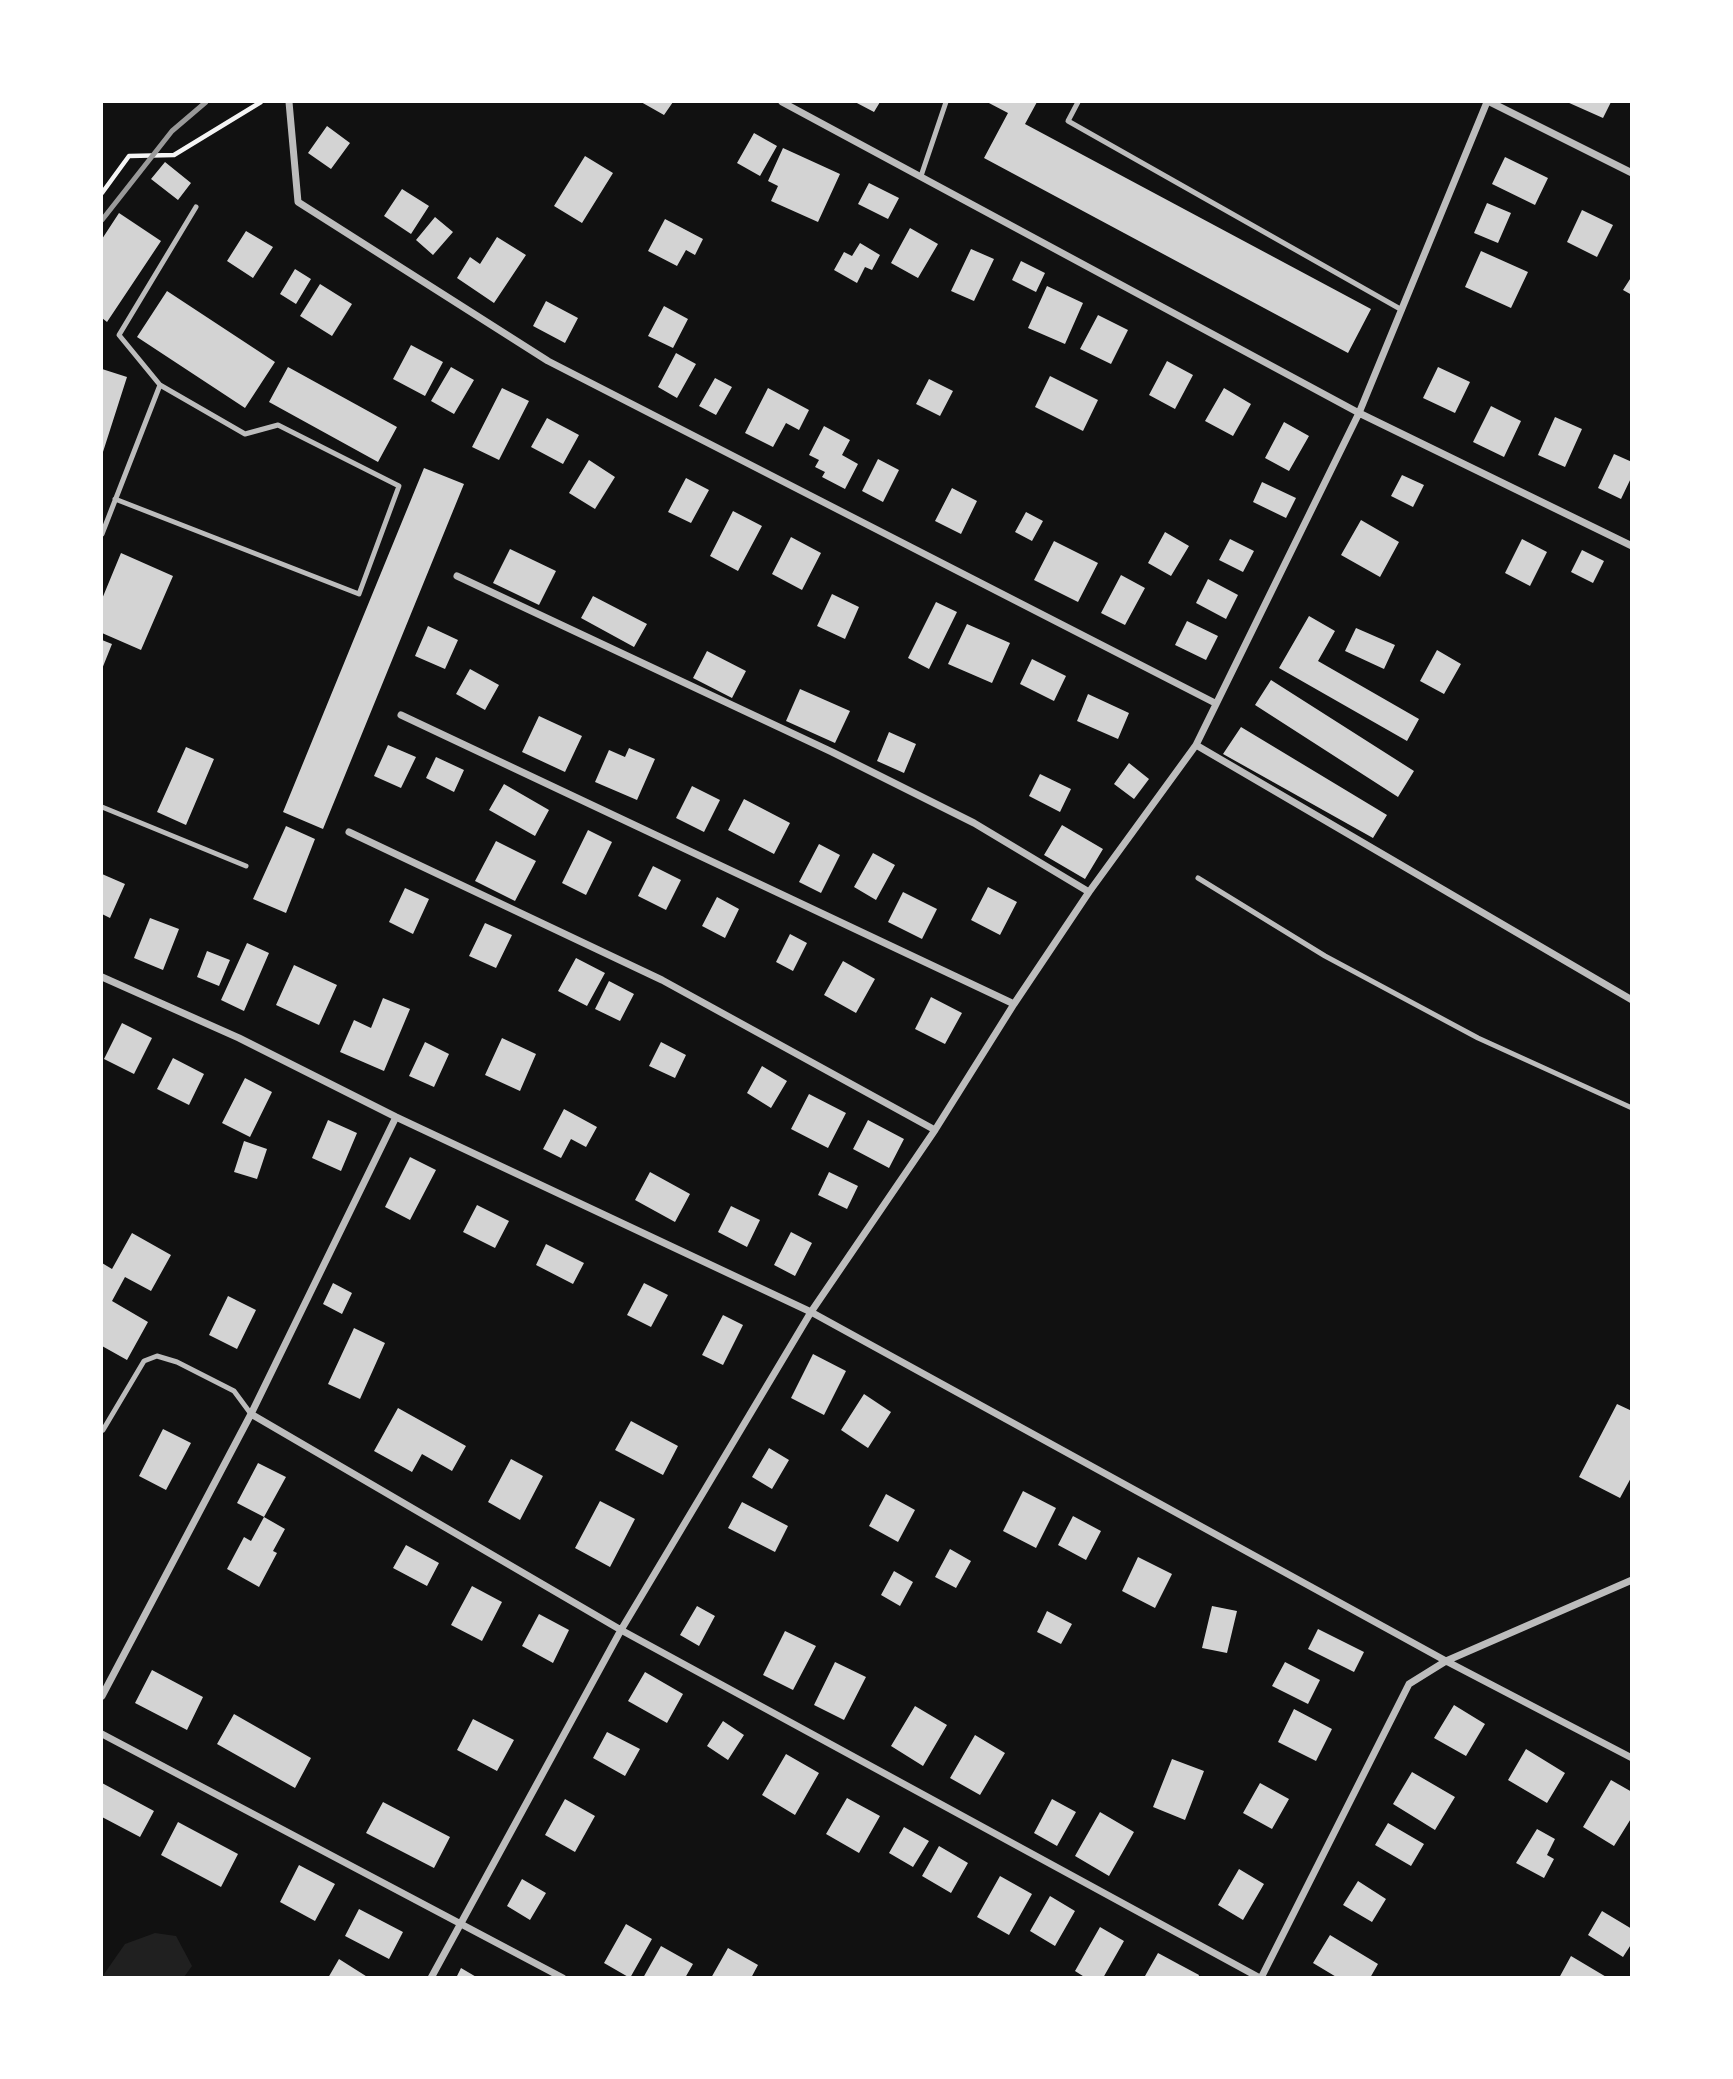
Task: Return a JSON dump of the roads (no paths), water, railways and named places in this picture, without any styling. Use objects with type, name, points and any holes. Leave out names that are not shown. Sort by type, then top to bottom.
[{"type":"street","points":[[289,102],[298,202],[548,361],[1215,703]]},
{"type":"street","points":[[782,102],[1359,413],[1632,546]]},
{"type":"street","points":[[431,1978],[621,1630],[811,1312],[935,1130],[1013,1004],[1089,891],[1196,745],[1359,413],[1489,102],[1632,173]]},
{"type":"street","points":[[457,576],[832,752],[974,823],[1089,891]]},
{"type":"street","points":[[401,715],[1013,1004]]},
{"type":"street","points":[[1196,745],[1632,1000]]},
{"type":"street","points":[[349,832],[662,980],[935,1130]]},
{"type":"street","points":[[102,977],[239,1038],[396,1117],[811,1312],[1446,1661],[1632,1758]]},
{"type":"street","points":[[102,1696],[251,1414],[396,1117]]},
{"type":"street","points":[[251,1414],[621,1630],[1260,1978],[1409,1684],[1446,1661],[1632,1580]]},
{"type":"street","points":[[102,1734],[563,1978]]},
{"type":"lane","points":[[921,176],[946,102]]},
{"type":"lane","points":[[1078,102],[1068,121],[1402,310]]},
{"type":"lane","points":[[115,499],[359,594],[399,486],[278,425],[245,434],[160,385],[119,335],[196,207]]},
{"type":"lane","points":[[102,534],[160,385]]},
{"type":"lane","points":[[102,807],[246,866]]},
{"type":"lane","points":[[1198,878],[1325,956],[1478,1038],[1632,1108]]},
{"type":"lane","points":[[103,1430],[144,1361],[157,1356],[177,1362],[234,1391],[251,1414]]},
{"type":"railway","points":[[102,220],[172,131],[206,102]]}]
